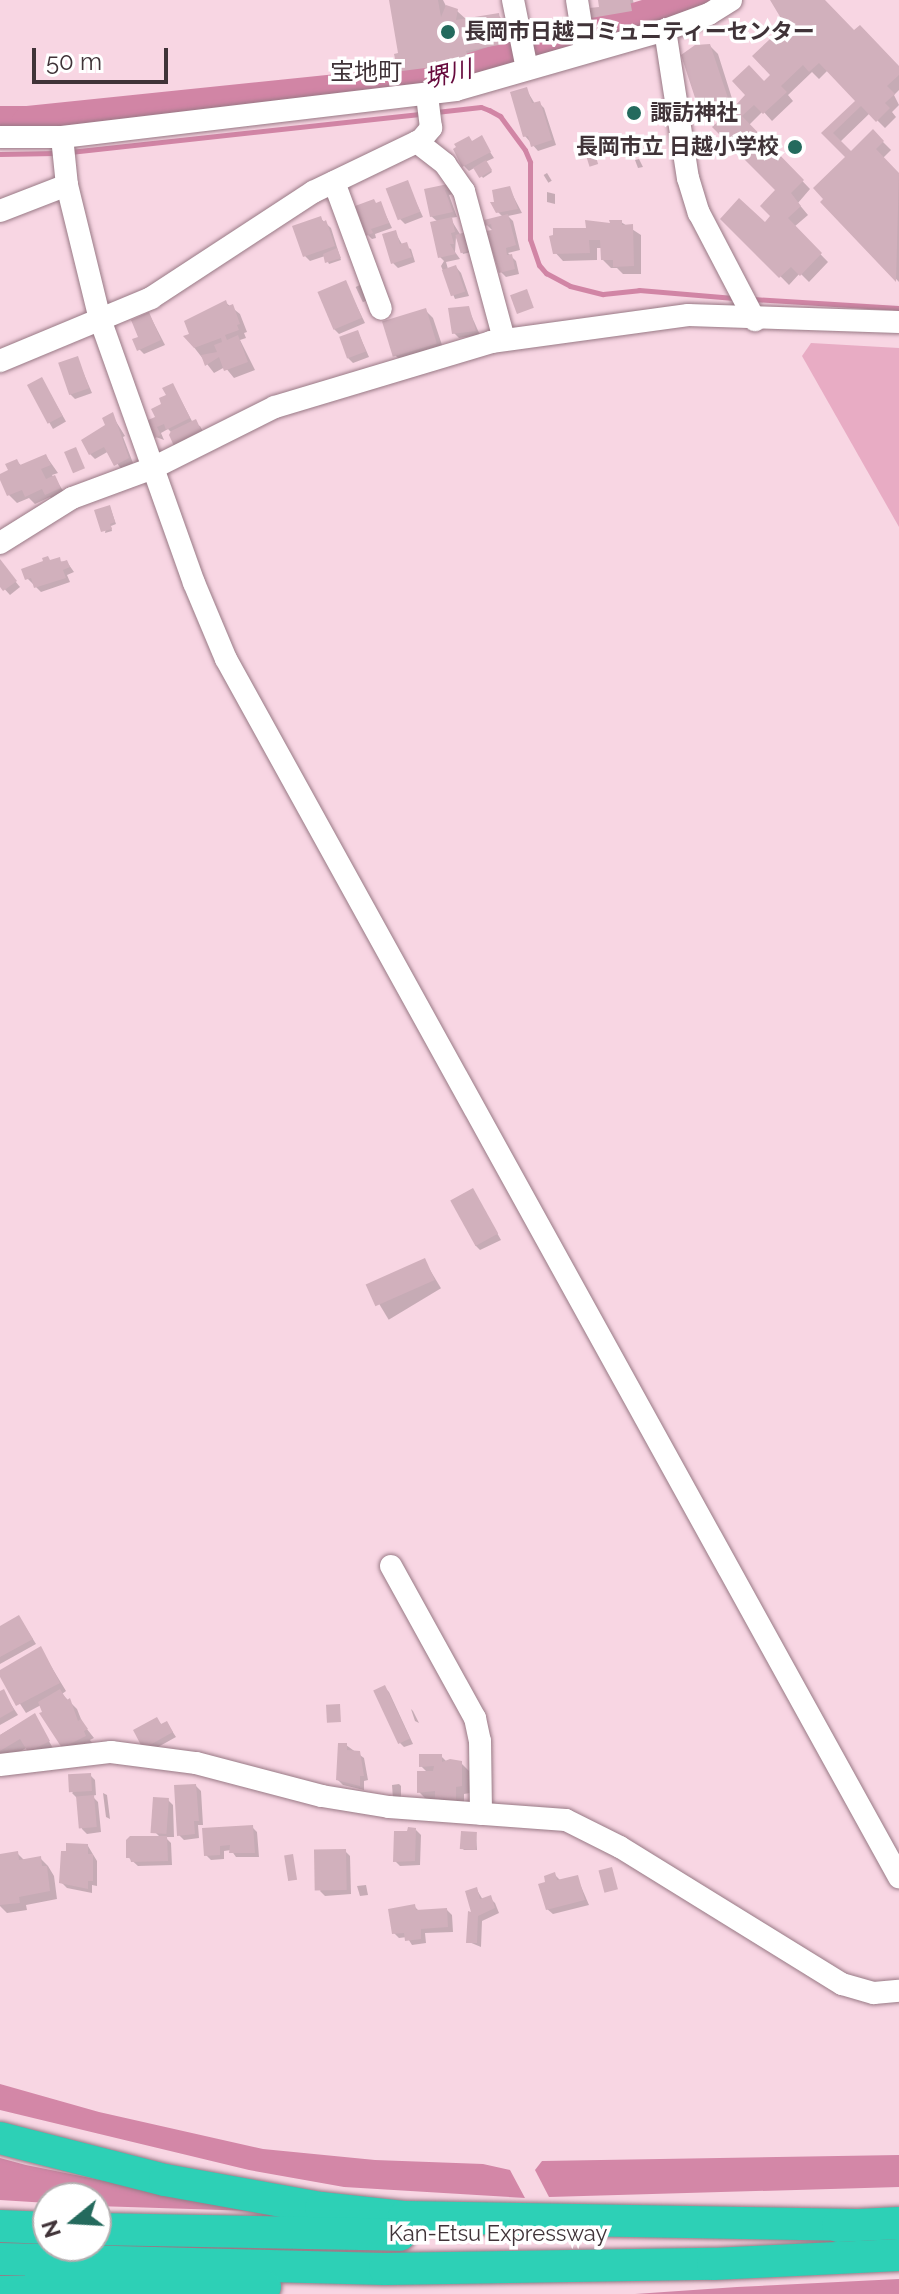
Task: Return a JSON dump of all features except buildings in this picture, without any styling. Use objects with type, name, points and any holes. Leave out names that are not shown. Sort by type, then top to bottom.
[{"type":"highway","points":[[0,2138],[239,2196],[512,2228]]},
{"type":"highway","name":"Kan-Etsu Expressway","points":[[112,2230],[242,2235],[899,2223]]},
{"type":"highway","points":[[0,2226],[32,2227]]},
{"type":"highway","name":"Kan-Etsu Expressway","points":[[0,2259],[533,2275],[899,2255]]},
{"type":"highway","points":[[0,2292],[533,2275]]},
{"type":"street","points":[[513,0],[527,69]]},
{"type":"street","points":[[577,0],[585,50]]},
{"type":"street","points":[[0,137],[62,137],[456,90],[585,50],[665,30],[709,14],[731,0]]},
{"type":"street","points":[[665,30],[688,178],[699,213],[755,320]]},
{"type":"street","points":[[0,361],[151,298],[294,204],[428,136],[431,128],[427,95]]},
{"type":"street","points":[[62,137],[67,185],[100,319],[194,583],[226,659],[899,1877]]},
{"type":"street","points":[[417,142],[445,164],[464,191],[504,339]]},
{"type":"street","points":[[334,182],[381,309]]},
{"type":"street","points":[[0,211],[67,185]]},
{"type":"street","points":[[0,543],[72,498],[153,468],[275,407],[504,339],[688,315],[755,320],[899,322]]},
{"type":"street","points":[[391,1566],[475,1718],[480,1741],[481,1814]]},
{"type":"street","points":[[0,1765],[111,1752],[196,1763],[322,1796],[389,1807],[566,1820],[632,1854],[842,1984],[874,1993],[899,1991]]},
{"type":"shaded area","points":[[811,343],[899,348],[899,527],[802,356]]},
{"type":"shaded area","points":[[0,2084],[99,2112],[263,2149],[375,2160],[483,2164],[510,2170],[525,2198],[344,2187],[249,2170],[0,2110]]},
{"type":"shaded area","points":[[899,2155],[899,2187],[549,2197],[535,2170],[542,2161]]},
{"type":"shaded area","points":[[0,2158],[110,2182],[32,2182],[32,2202],[0,2200]]},
{"type":"shaded area","points":[[112,2182],[254,2211],[112,2207]]},
{"type":"shaded area","points":[[899,2279],[899,2294],[635,2294],[737,2287]]},
{"type":"waterway","name":"堺川","points":[[0,122],[28,122],[435,80],[697,0]]},
{"type":"waterway","points":[[436,112],[481,107],[489,110],[500,116],[525,150],[530,162],[530,239],[539,265],[546,273],[570,286],[603,294],[639,290],[734,298]]},
{"type":"waterway","points":[[70,152],[422,114]]},
{"type":"waterway","points":[[0,154],[56,153]]},
{"type":"waterway","points":[[752,299],[899,308]]},
{"type":"place","name":"長岡市日越コミュニティーセンター","points":[[448,32]]},
{"type":"place","name":"諏訪神社","points":[[634,113]]},
{"type":"place","name":"長岡市立 日越小学校","points":[[795,147]]},
{"type":"district","name":"宝地町","points":[[366,72]]}]
